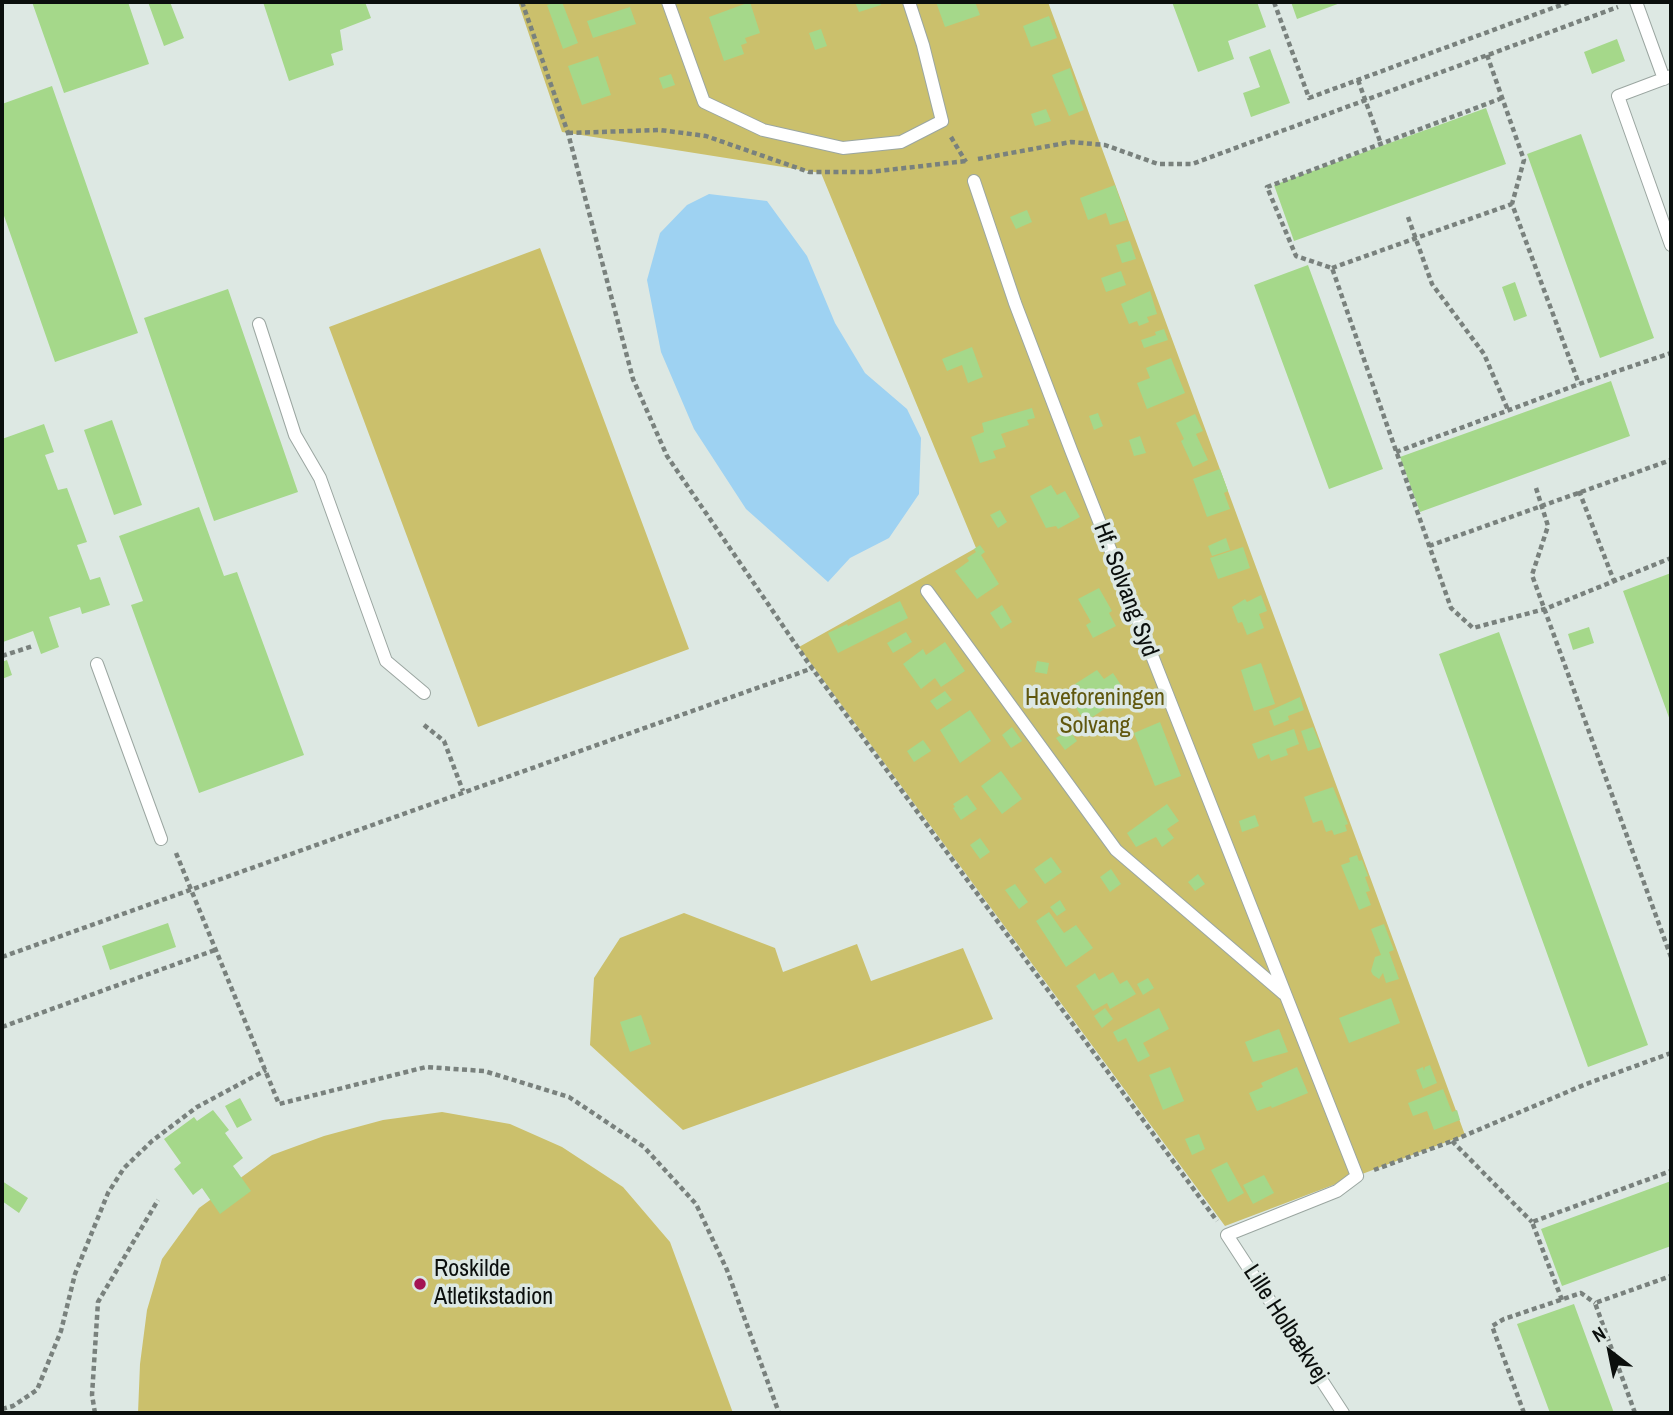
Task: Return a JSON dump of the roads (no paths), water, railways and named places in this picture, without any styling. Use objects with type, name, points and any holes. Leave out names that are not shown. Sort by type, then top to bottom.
[{"type":"lane","points":[[668,2],[704,102],[763,130],[843,148],[901,142],[942,121],[909,2]]},
{"type":"lane","points":[[1636,2],[1667,77],[1618,96],[1671,245]]},
{"type":"lane","name":"Hf. Solvang Syd","points":[[974,181],[1015,303],[1071,450],[1357,1176],[1337,1191],[1227,1235]]},
{"type":"lane","points":[[259,324],[295,435],[320,478],[386,661],[424,693]]},
{"type":"lane","name":"Hf. Solvang Syd","points":[[927,591],[1116,850],[1286,995]]},
{"type":"lane","points":[[97,664],[161,839]]},
{"type":"lane","name":"Lille Holbækvej","points":[[1227,1235],[1343,1413]]},
{"type":"water","points":[[709,194],[767,201],[807,256],[835,323],[865,373],[907,409],[921,438],[919,494],[889,538],[850,558],[828,582],[746,509],[694,429],[661,352],[647,280],[660,233],[687,205]]},
{"type":"place","name":"Roskilde Atletikstadion","points":[[420,1284]]},
{"type":"park label","name":"Haveforeningen Solvang","points":[[1095,713]]}]
